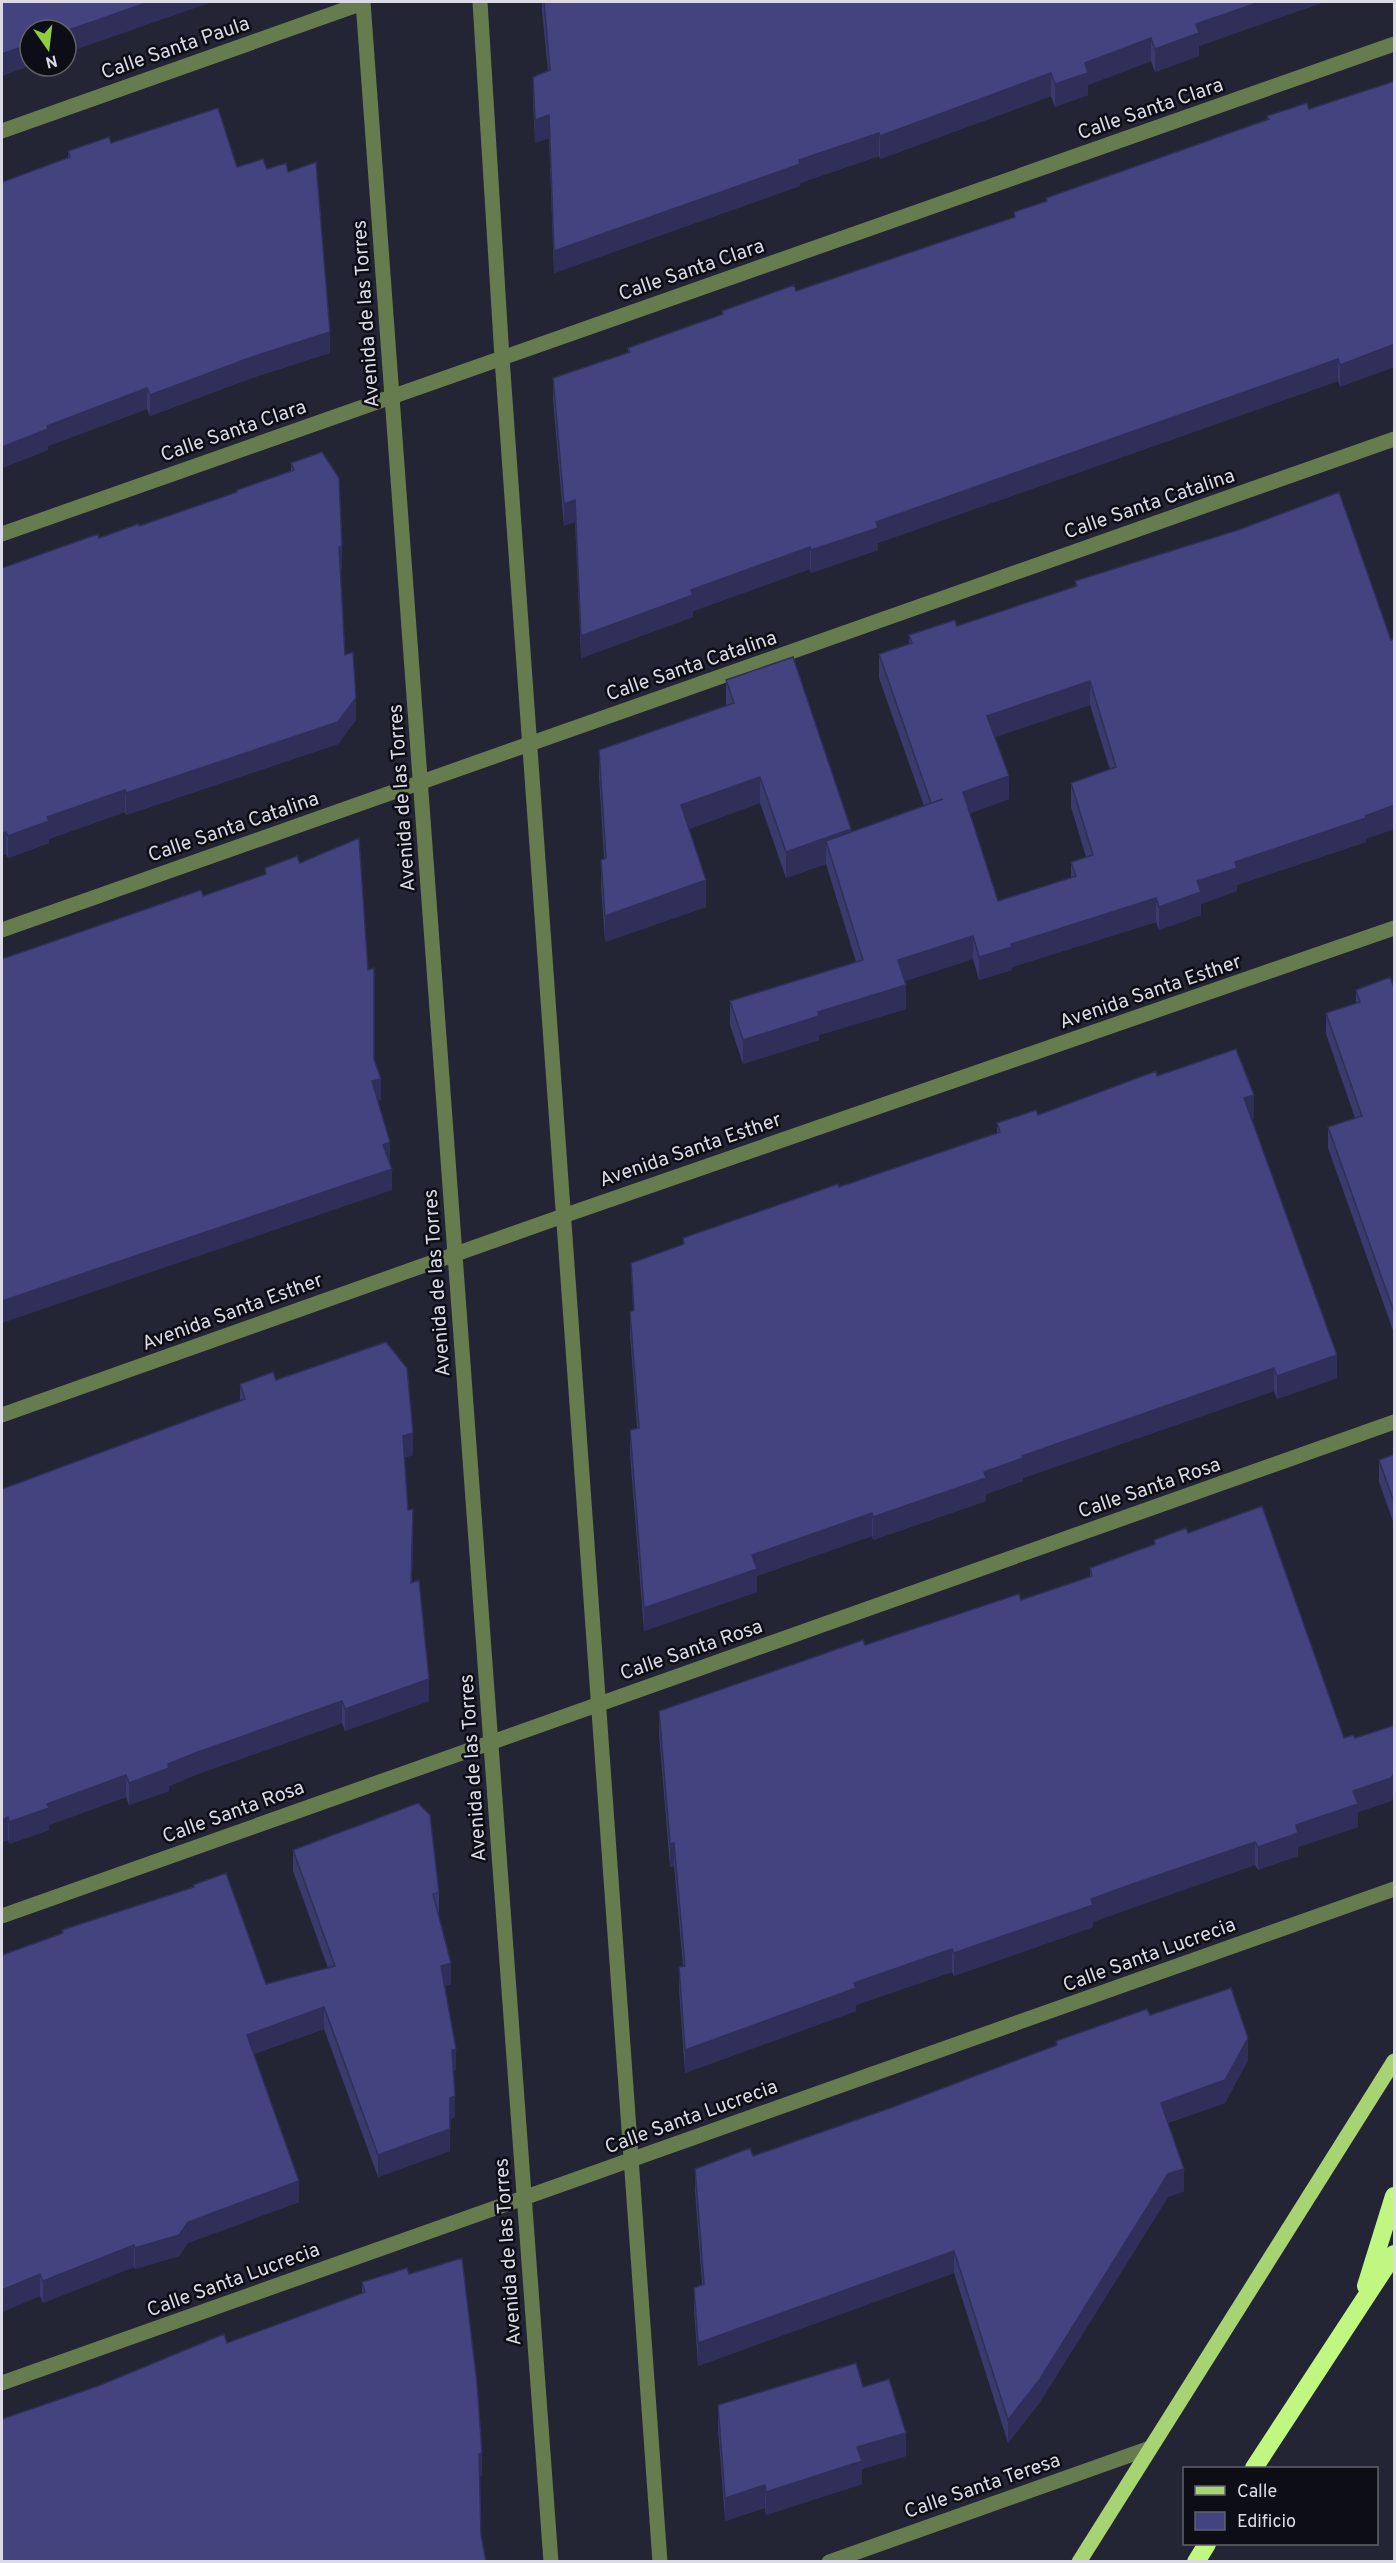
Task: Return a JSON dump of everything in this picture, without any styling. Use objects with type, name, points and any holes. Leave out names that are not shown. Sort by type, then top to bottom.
[{"type":"highway","points":[[1361,2305],[1395,2196]]},
{"type":"highway","points":[[1255,2467],[1302,2392],[1395,2254]]},
{"type":"highway","points":[[1196,2562],[1206,2545]]},
{"type":"main road","points":[[1079,2562],[1395,2061]]},
{"type":"street","name":"Calle Santa Paula","points":[[2,131],[363,2]]},
{"type":"street","name":"Avenida de las Torres","points":[[363,2],[551,2562]]},
{"type":"street","points":[[480,2],[529,744],[660,2562]]},
{"type":"street","name":"Calle Santa Clara","points":[[2,534],[1395,44]]},
{"type":"street","name":"Calle Santa Catalina","points":[[2,930],[1395,439]]},
{"type":"street","name":"Avenida Santa Esther","points":[[2,1415],[563,1215],[1395,928]]},
{"type":"street","name":"Calle Santa Rosa","points":[[2,1916],[1395,1422]]},
{"type":"street","name":"Calle Santa Lucrecia","points":[[2,2383],[1395,1889]]},
{"type":"street","name":"Calle Santa Teresa","points":[[829,2562],[1150,2448]]},
{"type":"building","points":[[2,2],[149,2],[78,27],[78,18],[18,18],[18,48],[2,54]]},
{"type":"building","points":[[544,2],[1260,2],[1196,24],[1199,33],[1155,49],[1151,38],[1085,63],[1088,73],[1055,84],[1051,73],[880,136],[879,133],[799,160],[800,164],[554,251],[549,115],[535,120],[533,77],[550,70]]},
{"type":"building","points":[[1395,81],[1395,344],[1340,365],[1338,359],[876,522],[878,528],[811,550],[810,547],[691,590],[693,595],[581,636],[575,500],[564,504],[553,378],[630,352],[628,348],[723,314],[722,311],[794,285],[796,291],[1015,217],[1014,212],[1047,201],[1046,198],[1269,119],[1267,116],[1307,103],[1309,109]]},
{"type":"building","points":[[218,108],[237,167],[263,159],[267,169],[286,163],[288,172],[316,162],[330,332],[252,357],[150,395],[147,388],[47,426],[48,429],[2,447],[2,182],[70,157],[68,151],[109,137],[111,143]]},
{"type":"building","points":[[322,452],[339,478],[342,546],[339,547],[345,655],[353,652],[356,698],[338,722],[126,793],[125,790],[47,817],[49,821],[8,836],[6,832],[2,833],[2,568],[98,534],[99,538],[138,524],[139,526],[237,492],[237,490],[294,470],[291,463]]},
{"type":"building","points":[[1339,492],[1391,640],[1395,639],[1395,805],[1365,816],[1366,818],[1235,862],[1237,868],[1197,881],[1201,892],[1159,907],[1156,898],[1011,944],[1012,947],[979,957],[973,936],[898,960],[906,985],[818,1012],[819,1016],[743,1040],[730,1001],[863,960],[826,841],[943,799],[931,803],[879,654],[912,643],[909,635],[955,620],[957,626],[1077,586],[1075,581],[1241,529]],"holes":[[[1090,681],[1116,767],[1071,783],[1093,855],[1071,862],[1076,876],[998,901],[963,792],[1009,776],[987,716]]]},
{"type":"building","points":[[793,657],[851,829],[786,852],[760,777],[681,805],[706,880],[605,916],[601,860],[606,858],[599,750],[734,703],[726,680]]},
{"type":"building","points":[[359,838],[368,970],[374,968],[374,1059],[381,1079],[372,1081],[390,1142],[383,1145],[392,1169],[2,1301],[2,959],[201,890],[203,896],[266,874],[265,868],[297,856],[300,863]]},
{"type":"building","points":[[1390,977],[1395,990],[1395,1315],[1328,1127],[1362,1116],[1326,1013],[1360,1002],[1356,990]]},
{"type":"building","points":[[1236,1049],[1254,1095],[1244,1098],[1337,1355],[1277,1376],[1274,1368],[1022,1456],[1023,1458],[984,1472],[986,1478],[873,1517],[872,1513],[752,1555],[757,1569],[644,1608],[630,1430],[639,1428],[630,1312],[634,1310],[631,1263],[684,1244],[683,1238],[838,1184],[839,1187],[1000,1132],[997,1123],[1036,1110],[1038,1115],[1156,1071],[1157,1076]]},
{"type":"building","points":[[386,1342],[407,1368],[413,1433],[403,1436],[408,1510],[413,1509],[411,1583],[419,1580],[429,1679],[345,1709],[342,1701],[198,1752],[168,1764],[169,1768],[129,1783],[126,1775],[47,1804],[49,1808],[9,1822],[8,1817],[2,1820],[2,1489],[245,1399],[240,1384],[273,1372],[276,1380]]},
{"type":"building","points":[[1395,1454],[1395,1505],[1379,1460]]},
{"type":"building","points":[[1262,1506],[1344,1738],[1353,1735],[1355,1738],[1395,1725],[1395,1772],[1391,1778],[1353,1791],[1358,1804],[1296,1825],[1298,1833],[1258,1847],[1255,1842],[1124,1887],[1091,1899],[1093,1905],[954,1953],[952,1949],[854,1983],[856,1988],[685,2050],[679,1967],[685,1966],[674,1843],[670,1844],[659,1711],[863,1640],[865,1645],[1019,1594],[1021,1600],[1092,1576],[1090,1568],[1155,1544],[1154,1540],[1186,1528],[1188,1533]]},
{"type":"building","points":[[418,1803],[430,1815],[439,1893],[433,1894],[451,1963],[441,1966],[456,2049],[452,2050],[455,2096],[450,2098],[450,2129],[378,2155],[324,2007],[247,2035],[299,2181],[188,2222],[179,2235],[135,2248],[134,2245],[43,2281],[40,2274],[2,2290],[2,1955],[63,1933],[62,1930],[194,1887],[193,1885],[226,1873],[266,1984],[335,1966],[293,1850]]},
{"type":"building","points":[[1231,1988],[1248,2038],[1225,2080],[1161,2103],[1184,2169],[1168,2174],[1040,2379],[1008,2420],[954,2251],[698,2343],[694,2288],[704,2284],[695,2169],[750,2148],[753,2156],[893,2107],[1057,2045],[1056,2041],[1147,2009],[1150,2015]]},
{"type":"building","points":[[462,2258],[477,2383],[482,2453],[479,2454],[481,2535],[486,2562],[2,2562],[2,2419],[98,2386],[224,2334],[227,2343],[365,2292],[362,2282],[407,2268],[409,2274]]},
{"type":"building","points":[[856,2363],[863,2387],[889,2379],[906,2433],[857,2447],[862,2461],[766,2492],[765,2485],[725,2498],[718,2405]]}]
